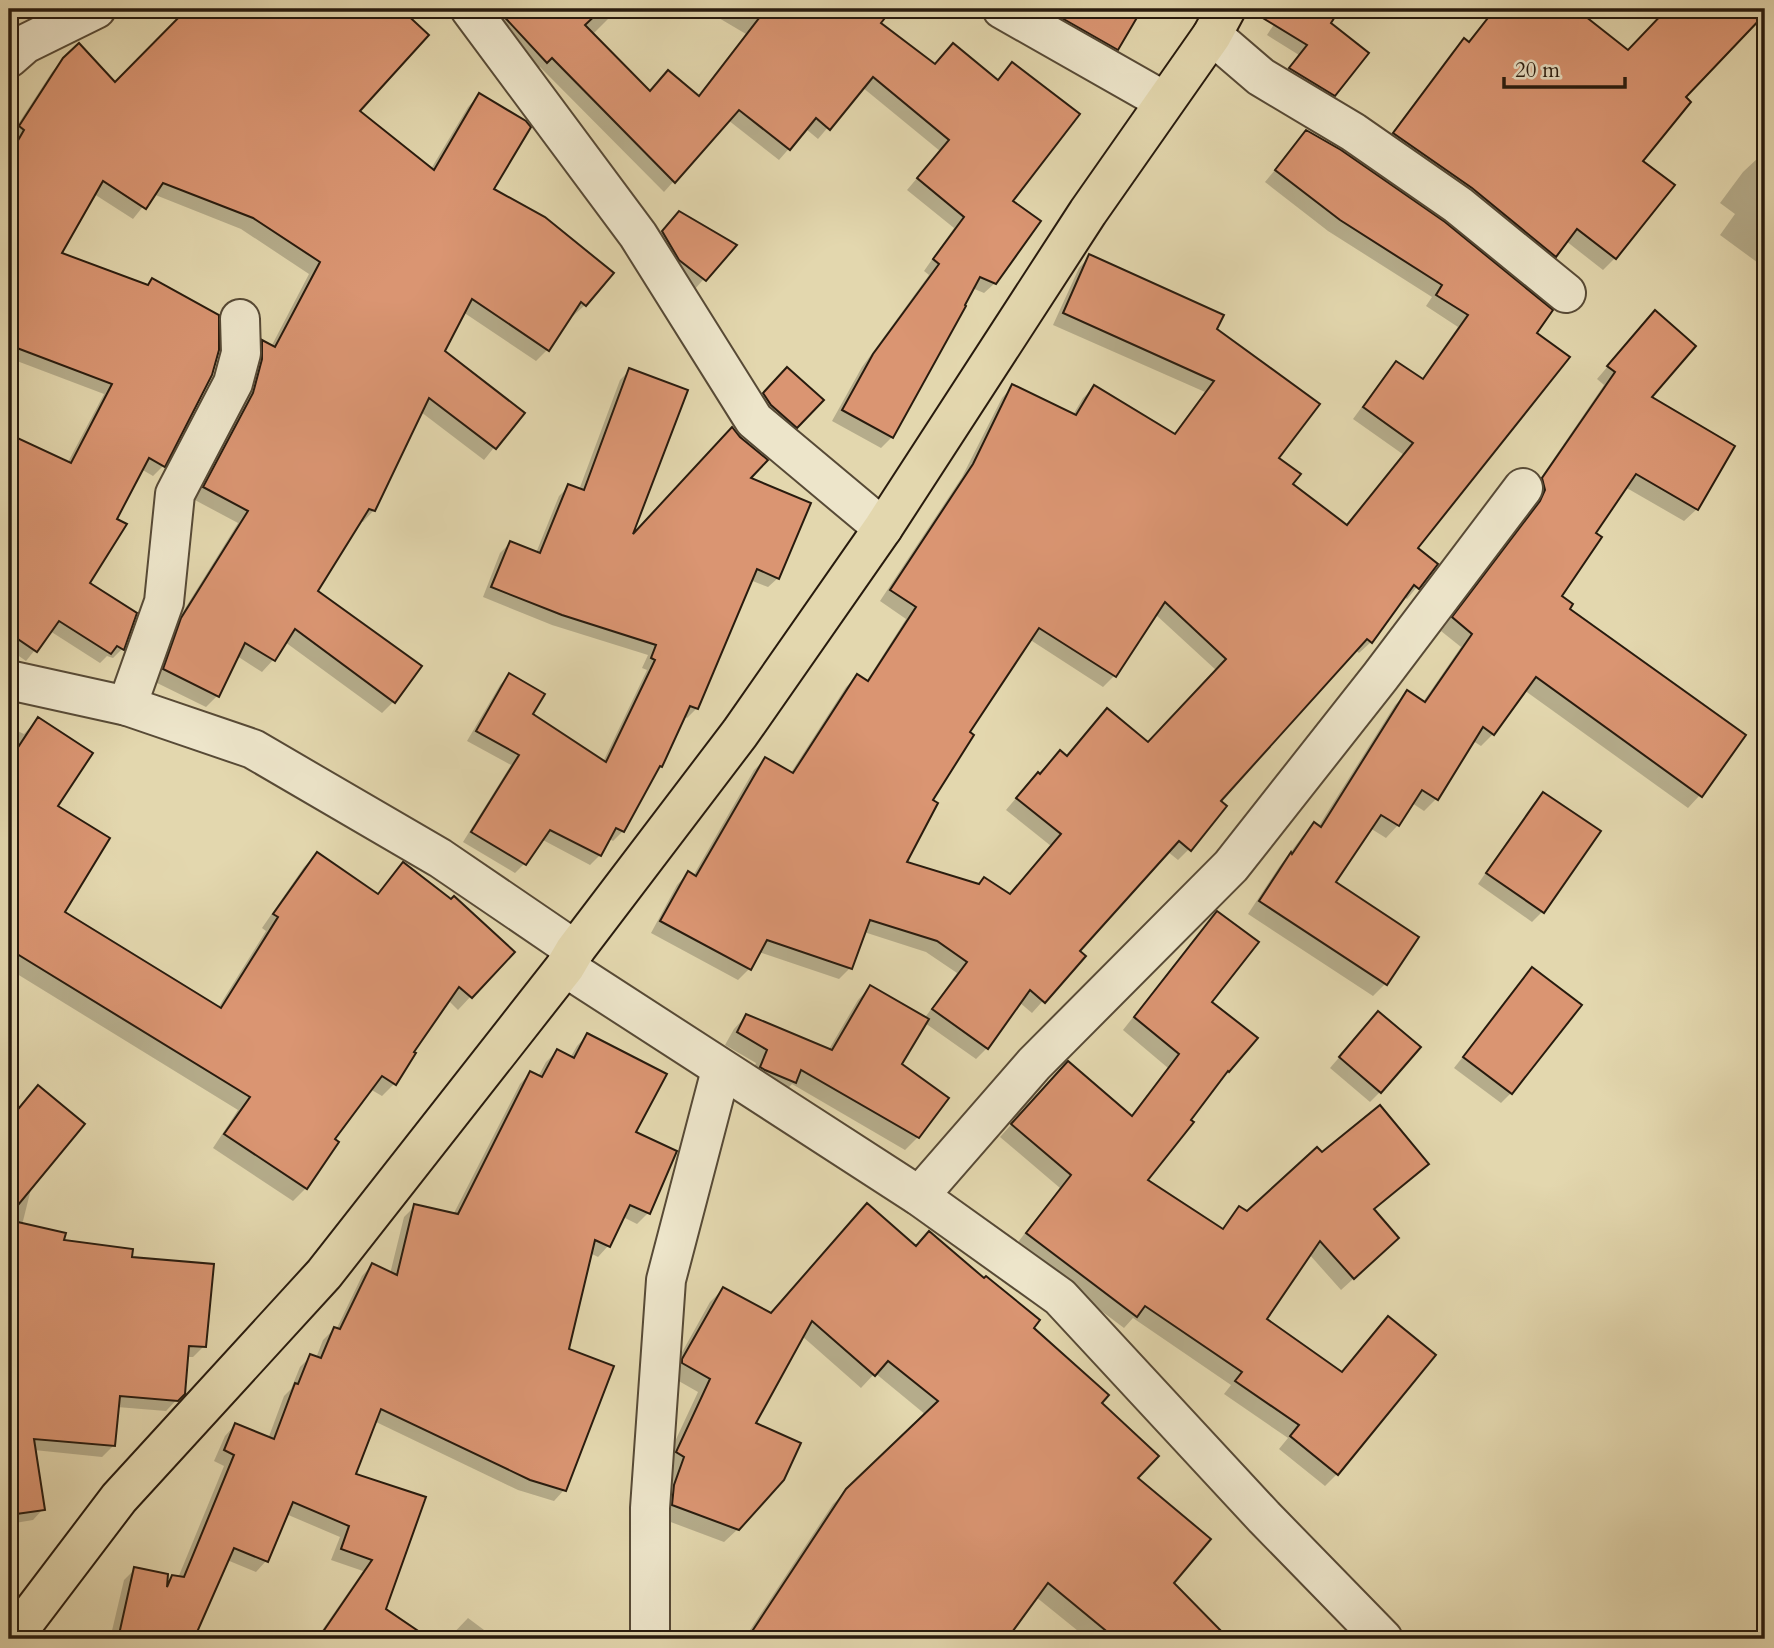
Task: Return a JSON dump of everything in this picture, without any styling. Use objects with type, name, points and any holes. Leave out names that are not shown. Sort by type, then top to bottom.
[{"type":"main road","points":[[12,1639],[119,1498],[324,1273],[570,958],[740,733],[883,528],[1088,212],[1219,22]]},
{"type":"street","points":[[23,37],[96,9]]},
{"type":"street","points":[[470,9],[638,235],[754,420],[883,528]]},
{"type":"street","points":[[1002,9],[1164,101]]},
{"type":"street","points":[[1219,22],[1261,77],[1353,132],[1458,205],[1566,293]]},
{"type":"street","points":[[127,706],[164,603],[175,494],[233,383],[241,353],[240,319]]},
{"type":"street","points":[[919,1196],[1034,1063],[1231,866],[1380,677],[1523,488]]},
{"type":"street","points":[[9,680],[127,706],[253,749],[440,858],[721,1070],[919,1196],[1060,1297],[1264,1517],[1383,1639]]},
{"type":"street","points":[[650,1639],[650,1508],[666,1280],[721,1070]]},
{"type":"building","points":[[187,9],[401,9],[429,35],[360,111],[434,170],[479,93],[526,121],[531,127],[494,189],[545,217],[614,273],[586,306],[581,302],[549,351],[472,299],[445,351],[525,413],[496,449],[429,398],[375,511],[369,509],[318,591],[422,666],[395,703],[295,629],[275,661],[245,643],[219,697],[163,669],[181,618],[248,511],[203,487],[253,393],[262,359],[262,340],[275,347],[320,262],[253,218],[163,183],[146,209],[103,181],[62,253],[148,285],[152,278],[219,315],[219,350],[212,375],[165,467],[149,458],[117,519],[127,524],[90,583],[137,613],[124,650],[117,646],[111,654],[59,621],[37,652],[9,633],[9,434],[71,463],[112,384],[9,345],[9,156],[24,130],[19,126],[63,58],[79,43],[115,82]]},
{"type":"building","points":[[497,9],[602,9],[585,25],[650,91],[668,70],[699,96],[766,9],[892,9],[881,23],[935,64],[953,43],[998,80],[1012,62],[1080,114],[1013,201],[1041,221],[996,284],[980,277],[893,438],[842,410],[873,354],[939,264],[933,259],[964,217],[917,178],[949,140],[873,77],[830,130],[816,118],[790,150],[739,110],[675,183],[552,58],[547,63]]},
{"type":"building","points":[[1046,9],[1142,9],[1118,50]]},
{"type":"building","points":[[1248,9],[1340,9],[1331,23],[1369,53],[1335,96],[1289,68],[1307,45]]},
{"type":"building","points":[[1495,9],[1576,9],[1628,50],[1667,9],[1765,9],[1765,14],[1686,97],[1691,102],[1643,161],[1675,185],[1616,259],[1577,229],[1556,257],[1472,188],[1393,133],[1464,38],[1469,42]]},
{"type":"building","points":[[1306,130],[1341,150],[1445,222],[1553,310],[1537,333],[1570,357],[1418,548],[1438,564],[1419,589],[1414,585],[1372,643],[1367,639],[1221,801],[1227,806],[1191,851],[1179,841],[1080,951],[1086,956],[1045,1003],[1030,990],[988,1049],[932,1009],[967,962],[937,941],[870,920],[852,969],[767,940],[751,970],[660,921],[688,871],[696,876],[765,757],[793,773],[857,674],[868,681],[916,607],[890,590],[973,464],[1012,384],[1076,415],[1094,385],[1175,434],[1214,381],[1063,313],[1089,254],[1224,315],[1217,329],[1320,404],[1279,458],[1301,474],[1293,484],[1347,525],[1413,443],[1363,407],[1396,361],[1423,379],[1468,315],[1436,295],[1442,285],[1340,220],[1275,170]],"holes":[[[1165,602],[1226,659],[1148,742],[1107,708],[1067,756],[1060,750],[1040,774],[1038,772],[1016,798],[1061,834],[1010,894],[984,877],[979,884],[907,862],[938,803],[933,800],[974,735],[970,732],[1039,628],[1116,677]]]},
{"type":"building","points":[[679,211],[737,245],[706,281],[679,260],[662,231]]},
{"type":"building","points":[[1655,310],[1696,346],[1652,397],[1735,446],[1698,510],[1636,474],[1596,533],[1602,537],[1562,596],[1573,604],[1570,609],[1746,735],[1702,797],[1536,677],[1494,735],[1483,727],[1438,800],[1422,790],[1399,826],[1381,815],[1336,882],[1419,937],[1387,985],[1259,901],[1314,822],[1321,827],[1407,690],[1425,702],[1472,634],[1452,617],[1540,501],[1545,490],[1542,478],[1615,372],[1607,366]]},
{"type":"building","points":[[787,367],[824,400],[797,428],[771,405],[763,393]]},
{"type":"building","points":[[629,368],[688,390],[633,534],[732,427],[768,460],[751,478],[811,503],[779,579],[757,569],[698,709],[690,706],[662,767],[660,766],[624,832],[616,828],[601,856],[550,830],[526,865],[471,832],[519,755],[476,731],[509,673],[545,694],[533,714],[606,762],[655,660],[651,658],[656,645],[562,615],[491,587],[510,541],[540,553],[568,484],[584,490]]},
{"type":"building","points":[[38,717],[93,753],[58,806],[110,838],[65,912],[221,1008],[278,917],[273,914],[317,852],[378,894],[403,862],[451,899],[454,896],[515,952],[472,998],[459,987],[414,1052],[416,1053],[396,1085],[382,1076],[335,1139],[339,1142],[307,1189],[224,1134],[250,1097],[9,949],[9,761]]},
{"type":"building","points":[[1543,792],[1601,831],[1544,913],[1486,873]]},
{"type":"building","points":[[1217,911],[1259,942],[1212,1002],[1258,1038],[1228,1071],[1191,1120],[1194,1122],[1148,1180],[1223,1229],[1239,1206],[1247,1211],[1317,1147],[1322,1152],[1380,1105],[1429,1164],[1374,1209],[1399,1238],[1354,1279],[1320,1241],[1267,1319],[1342,1372],[1388,1316],[1436,1355],[1338,1475],[1290,1436],[1299,1425],[1235,1381],[1242,1372],[1145,1306],[1137,1317],[1026,1233],[1071,1175],[1011,1124],[1068,1061],[1132,1116],[1179,1054],[1134,1017]]},
{"type":"building","points":[[1532,967],[1582,1005],[1512,1094],[1463,1057]]},
{"type":"building","points":[[870,985],[929,1019],[902,1064],[949,1098],[919,1138],[801,1070],[796,1083],[765,1070],[760,1067],[767,1050],[737,1032],[746,1014],[832,1050]]},
{"type":"building","points":[[1378,1011],[1421,1047],[1381,1093],[1339,1057]]},
{"type":"building","points":[[587,1033],[667,1074],[636,1132],[677,1151],[650,1214],[630,1205],[610,1247],[595,1240],[569,1349],[614,1366],[566,1491],[530,1480],[381,1409],[356,1474],[426,1497],[386,1609],[430,1639],[318,1639],[372,1560],[341,1549],[349,1526],[293,1502],[268,1562],[234,1548],[194,1639],[118,1639],[134,1567],[168,1574],[167,1587],[172,1575],[184,1577],[234,1455],[224,1450],[235,1423],[274,1439],[295,1383],[298,1384],[310,1354],[321,1358],[334,1327],[340,1329],[372,1263],[397,1275],[414,1204],[458,1214],[530,1071],[542,1077],[557,1049],[574,1058]]},
{"type":"building","points":[[38,1085],[85,1124],[9,1216],[9,1120]]},
{"type":"building","points":[[867,1203],[916,1246],[929,1231],[984,1278],[986,1276],[1040,1320],[1034,1328],[1109,1395],[1102,1403],[1159,1456],[1138,1478],[1211,1539],[1174,1583],[1229,1639],[1116,1639],[1048,1583],[1007,1639],[747,1639],[846,1489],[938,1401],[888,1361],[875,1376],[812,1321],[756,1423],[801,1443],[784,1480],[739,1530],[672,1505],[674,1485],[684,1457],[676,1452],[710,1379],[682,1363],[682,1359],[723,1287],[771,1313]]},
{"type":"building","points":[[9,1220],[66,1233],[64,1240],[133,1249],[132,1257],[214,1264],[206,1347],[189,1346],[185,1394],[178,1401],[120,1396],[115,1446],[34,1439],[45,1510],[9,1515]]}]
